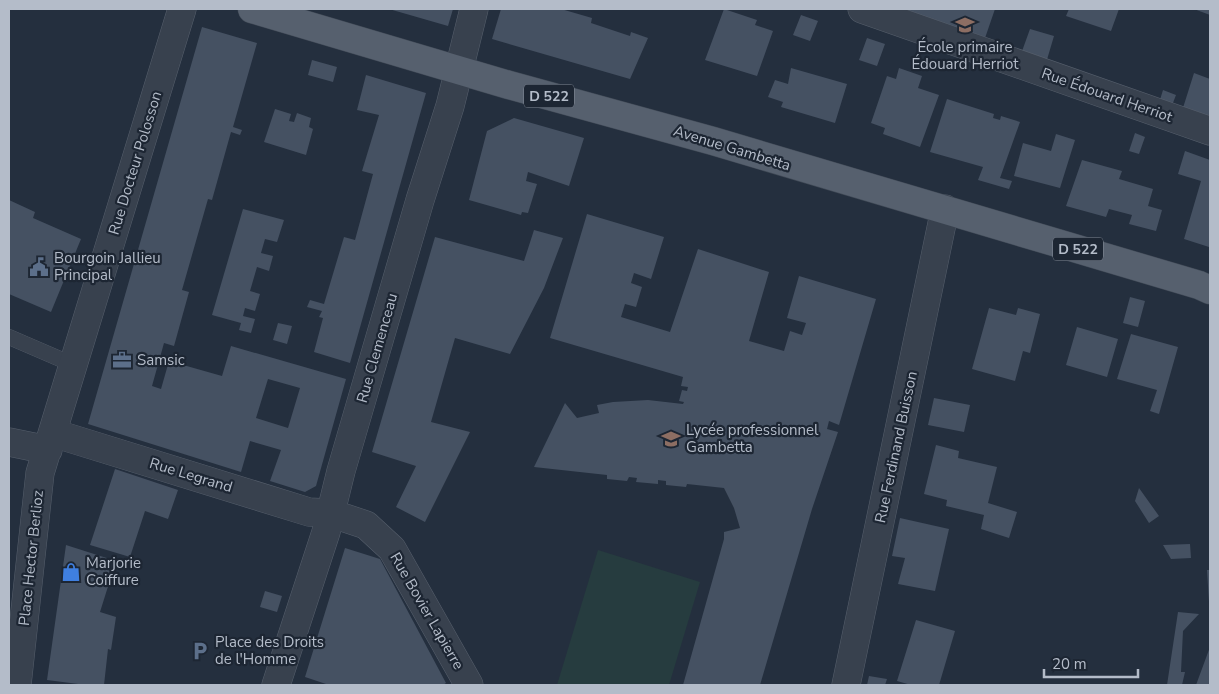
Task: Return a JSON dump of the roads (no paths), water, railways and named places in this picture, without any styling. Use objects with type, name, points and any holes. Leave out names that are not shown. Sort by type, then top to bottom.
[{"type":"main road","name":"Avenue Gambetta","points":[[252,9],[945,209],[1199,285],[1210,290]]},
{"type":"street","name":"Rue Docteur Polosson","points":[[51,441],[182,9]]},
{"type":"street","name":"Rue Clemenceau","points":[[276,685],[326,532],[341,471],[450,106],[474,9]]},
{"type":"street","name":"Rue Édouard Herriot","points":[[862,9],[1210,132]]},
{"type":"street","name":"Rue Ferdinand Buisson","points":[[846,685],[945,209]]},
{"type":"street","name":"Rue Legrand","points":[[9,442],[51,441],[309,512],[330,512]]},
{"type":"street","name":"Place Hector Berlioz","points":[[17,685],[40,473],[51,441]]},
{"type":"street","name":"Rue Bovier Lapierre","points":[[330,512],[366,525],[392,549],[469,685]]},
{"type":"lane","points":[[9,337],[74,365]]},
{"type":"place","name":"École primaire Édouard Herriot","points":[[965,25]]},
{"type":"place","name":"Bourgoin Jallieu Principal","points":[[39,267]]},
{"type":"place","name":"Samsic","points":[[122,360]]},
{"type":"place","name":"Lycée professionnel Gambetta","points":[[671,439]]},
{"type":"place","name":"Marjorie Coiffure","points":[[71,572]]},
{"type":"place","name":"Place des Droits de l'Homme","points":[[200,651]]}]
